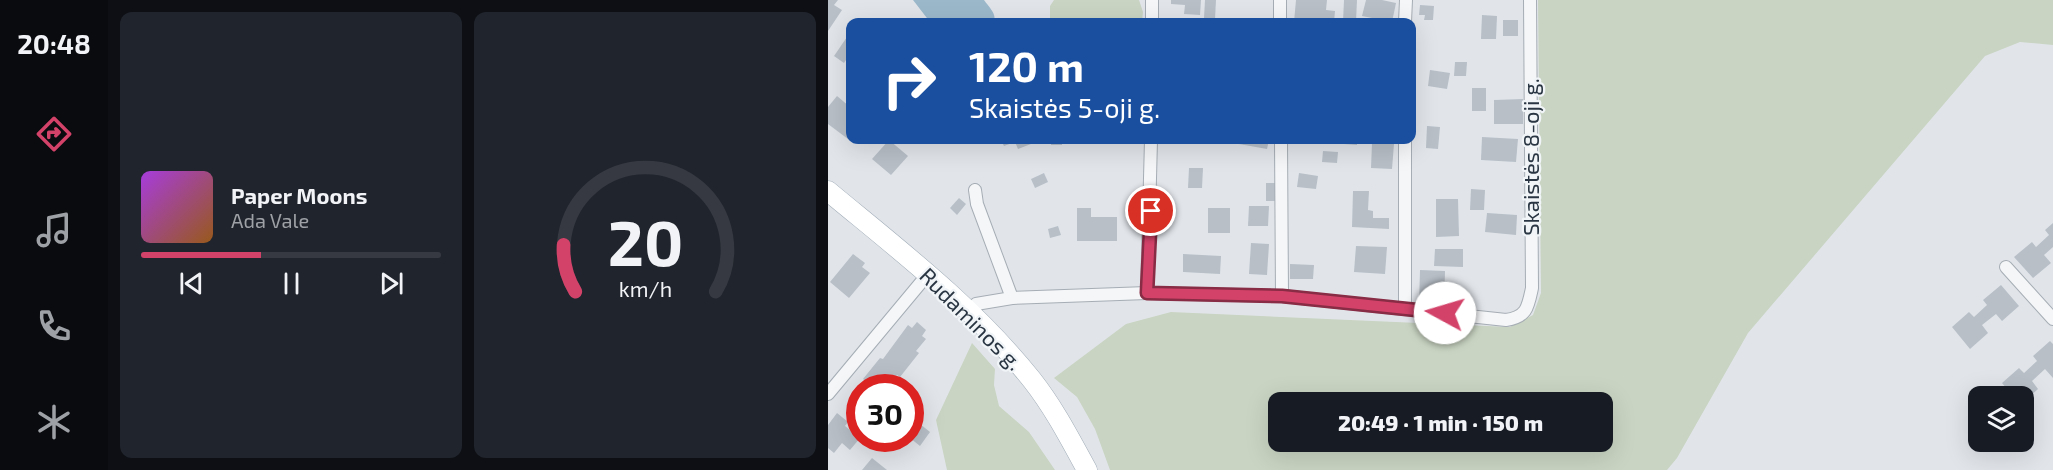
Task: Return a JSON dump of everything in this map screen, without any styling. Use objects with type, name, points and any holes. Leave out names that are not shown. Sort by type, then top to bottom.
[{"type":"main road","name":"Rudaminos g.","points":[[828,191],[969,311],[1032,380],[1064,428],[1087,470]]},
{"type":"street","points":[[1152,0],[1152,18]]},
{"type":"street","points":[[1280,0],[1280,18]]},
{"type":"street","points":[[1406,0],[1406,18]]},
{"type":"street","name":"Skaistės 8-oji g.","points":[[1405,309],[1506,320],[1516,318],[1525,312],[1532,288],[1530,0]]},
{"type":"street","points":[[1147,293],[1151,144]]},
{"type":"street","points":[[1281,144],[1282,296]]},
{"type":"street","points":[[969,311],[976,304],[1012,298],[1147,293],[1282,296],[1405,309],[1405,144]]},
{"type":"street","points":[[975,190],[977,204],[1012,298]]},
{"type":"street","points":[[2006,267],[2053,319]]},
{"type":"street","points":[[828,394],[927,274]]},
{"type":"green space","points":[[1054,0],[1139,0],[1143,12],[1142,18],[1050,18],[1050,6]]},
{"type":"green space","points":[[1538,0],[2053,0],[2053,45],[2020,42],[1985,56],[1748,333],[1677,458],[1667,470],[1110,470],[1095,429],[1077,397],[1054,378],[1126,324],[1171,312],[1510,327],[1533,315],[1541,293]]},
{"type":"green space","points":[[972,343],[995,369],[994,385],[999,406],[1029,432],[1055,470],[947,470],[936,420]]},
{"type":"water","points":[[913,0],[984,0],[995,18],[927,18]]},
{"type":"building","points":[[828,0],[838,0],[834,5],[842,10],[828,31]]},
{"type":"building","points":[[1171,0],[1201,0],[1200,15],[1184,14],[1185,5],[1171,4]]},
{"type":"building","points":[[1205,0],[1216,0],[1215,18],[1204,18]]},
{"type":"building","points":[[1296,0],[1327,0],[1326,10],[1335,11],[1334,18],[1294,18]]},
{"type":"building","points":[[1344,0],[1357,0],[1356,18],[1343,18]]},
{"type":"building","points":[[1366,0],[1396,3],[1393,18],[1362,16]]},
{"type":"building","points":[[1420,5],[1434,6],[1433,20],[1424,20],[1425,15],[1419,15]]},
{"type":"building","points":[[1482,15],[1497,16],[1496,39],[1481,39]]},
{"type":"building","points":[[1503,20],[1518,20],[1518,36],[1503,36]]},
{"type":"building","points":[[846,38],[844,63],[834,56]]},
{"type":"building","points":[[1455,62],[1467,62],[1466,76],[1454,76]]},
{"type":"building","points":[[1430,70],[1450,73],[1447,89],[1428,86]]},
{"type":"building","points":[[1472,88],[1486,88],[1486,111],[1472,111]]},
{"type":"building","points":[[837,96],[846,104],[846,138],[828,124],[828,107]]},
{"type":"building","points":[[1523,99],[1523,124],[1494,124],[1494,100]]},
{"type":"building","points":[[1427,126],[1440,127],[1438,149],[1426,148]]},
{"type":"building","points":[[1482,137],[1518,139],[1516,162],[1481,160]]},
{"type":"building","points":[[885,144],[894,144],[908,156],[891,175],[872,159]]},
{"type":"building","points":[[1016,144],[1031,144],[1018,149]]},
{"type":"building","points":[[1239,144],[1268,144],[1267,149]]},
{"type":"building","points":[[1372,144],[1394,144],[1392,169],[1371,168]]},
{"type":"building","points":[[1323,151],[1338,152],[1337,163],[1322,162]]},
{"type":"building","points":[[1189,168],[1203,168],[1202,188],[1188,188]]},
{"type":"building","points":[[1044,173],[1048,182],[1035,188],[1031,179]]},
{"type":"building","points":[[1299,173],[1318,176],[1316,189],[1297,187]]},
{"type":"building","points":[[1266,183],[1277,183],[1277,201],[1266,201]]},
{"type":"building","points":[[1471,189],[1485,190],[1484,210],[1470,210]]},
{"type":"building","points":[[1353,191],[1369,191],[1368,210],[1373,211],[1373,218],[1389,218],[1389,229],[1352,227]]},
{"type":"building","points":[[959,198],[966,204],[957,215],[950,208]]},
{"type":"building","points":[[1436,199],[1458,199],[1459,236],[1436,237]]},
{"type":"building","points":[[1249,206],[1269,206],[1268,226],[1248,226]]},
{"type":"building","points":[[1077,208],[1091,208],[1091,217],[1117,217],[1117,241],[1077,241]]},
{"type":"building","points":[[1208,208],[1230,208],[1230,233],[1208,233]]},
{"type":"building","points":[[1487,213],[1517,215],[1516,235],[1485,232]]},
{"type":"building","points":[[2053,223],[2053,247],[2044,255],[2051,263],[2033,278],[2014,257],[2032,242],[2036,247],[2049,235],[2045,230]]},
{"type":"building","points":[[1058,226],[1061,235],[1050,238],[1048,229]]},
{"type":"building","points":[[1251,243],[1269,244],[1267,275],[1249,274]]},
{"type":"building","points":[[1356,246],[1387,247],[1385,274],[1354,272]]},
{"type":"building","points":[[1435,249],[1463,249],[1463,267],[1434,266]]},
{"type":"building","points":[[853,254],[865,263],[862,267],[870,273],[849,298],[830,282]]},
{"type":"building","points":[[1183,254],[1221,256],[1220,274],[1183,272]]},
{"type":"building","points":[[1290,264],[1314,265],[1313,279],[1290,279]]},
{"type":"building","points":[[1420,270],[1445,271],[1444,304],[1419,304]]},
{"type":"building","points":[[2001,285],[2019,306],[2002,321],[1996,314],[1982,325],[1988,333],[1970,349],[1952,327],[1969,312],[1974,317],[1987,305],[1983,300]]},
{"type":"building","points":[[917,322],[926,330],[922,336],[926,339],[916,351],[919,353],[902,374],[867,374],[880,358],[883,359],[908,325],[912,328]]},
{"type":"building","points":[[2050,341],[2053,344],[2053,378],[2045,369],[2032,381],[2038,389],[2034,393],[2034,386],[2005,386],[2002,383],[2019,368],[2024,373],[2037,361],[2033,356]]},
{"type":"building","points":[[837,413],[846,420],[846,446],[842,443],[834,453],[828,448],[828,425]]},
{"type":"building","points":[[924,427],[930,432],[924,440]]},
{"type":"building","points":[[872,458],[887,470],[862,470]]},
{"type":"route","points":[[1151,211],[1147,293],[1282,296],[1445,313]]}]
